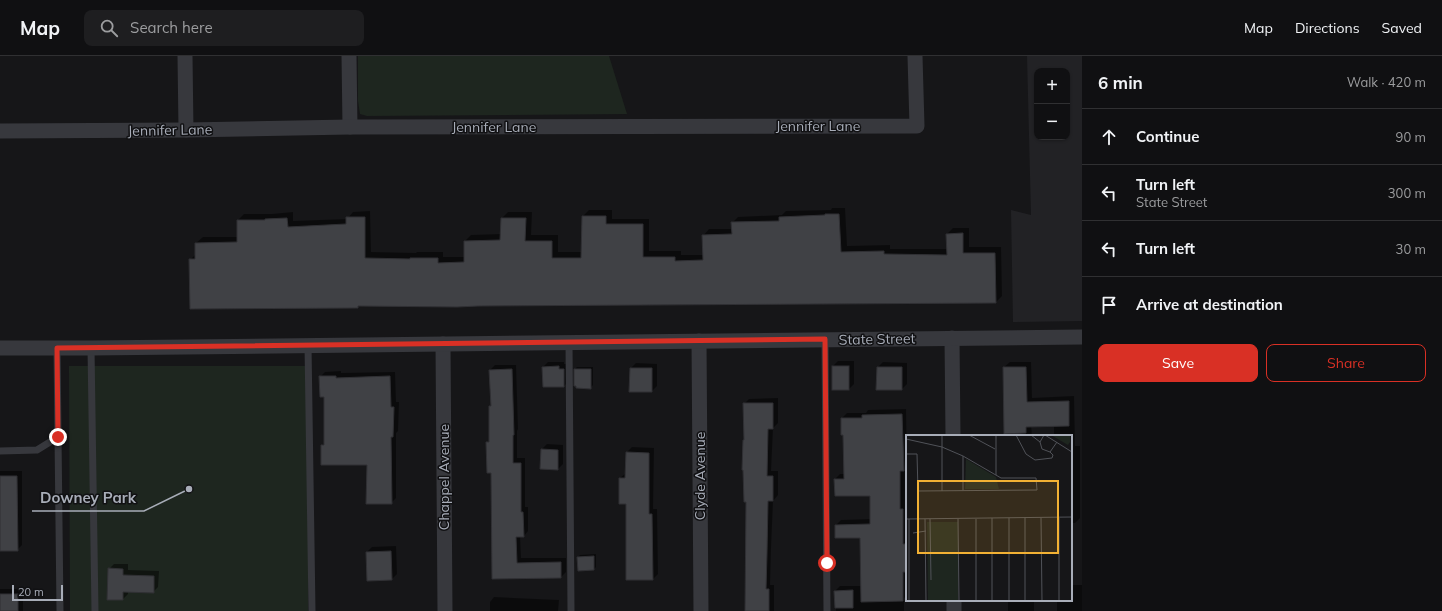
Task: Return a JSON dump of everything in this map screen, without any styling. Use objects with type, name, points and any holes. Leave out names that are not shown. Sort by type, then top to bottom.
[{"type":"street","points":[[185,56],[186,130]]},
{"type":"street","points":[[349,56],[350,127]]},
{"type":"street","name":"Jennifer Lane","points":[[0,131],[350,127],[917,126],[914,56]]},
{"type":"street","name":"State Street","points":[[0,348],[1082,337]]},
{"type":"street","points":[[952,338],[953,435]]},
{"type":"street","name":"Clyde Avenue","points":[[699,341],[701,611]]},
{"type":"street","name":"Chappel Avenue","points":[[443,344],[445,611]]},
{"type":"lane","points":[[825,339],[827,611]]},
{"type":"lane","points":[[569,342],[571,611]]},
{"type":"lane","points":[[308,345],[312,611]]},
{"type":"lane","points":[[57,348],[60,611]]},
{"type":"lane","points":[[91,348],[95,611]]},
{"type":"lane","points":[[0,451],[37,450],[58,437]]},
{"type":"shaded area","points":[[358,56],[609,56],[627,114],[367,116],[360,114],[358,101]]},
{"type":"shaded area","points":[[1027,56],[1082,56],[1082,321],[1013,322],[1011,210],[1031,215]]},
{"type":"shaded area","points":[[69,366],[308,366],[308,611],[70,611]]},
{"type":"building","points":[[839,214],[841,252],[884,251],[884,254],[947,255],[946,234],[963,233],[963,253],[995,253],[996,303],[457,307],[358,306],[358,308],[190,309],[189,259],[195,259],[195,243],[237,242],[237,220],[287,218],[288,227],[346,224],[346,217],[365,217],[365,258],[438,258],[438,263],[464,262],[464,241],[500,240],[501,218],[526,218],[525,241],[552,241],[552,258],[581,258],[582,216],[606,216],[606,224],[643,224],[643,257],[675,257],[675,261],[703,260],[702,235],[732,234],[731,222],[779,221],[779,217]]},
{"type":"building","points":[[559,366],[559,369],[564,369],[564,387],[543,387],[542,367]]},
{"type":"building","points":[[832,366],[849,366],[849,390],[832,390]]},
{"type":"building","points":[[877,367],[902,367],[902,390],[876,390]]},
{"type":"building","points":[[1003,367],[1026,367],[1027,402],[1069,401],[1069,426],[1026,427],[1026,433],[1004,434]]},
{"type":"building","points":[[630,368],[652,368],[652,392],[629,392]]},
{"type":"building","points":[[512,369],[514,435],[513,463],[521,463],[521,512],[523,512],[524,537],[516,537],[517,563],[561,562],[561,578],[492,579],[491,473],[487,473],[486,442],[489,442],[489,406],[491,406],[489,370]]},
{"type":"building","points":[[574,369],[591,369],[591,389],[576,388],[576,386],[574,386]]},
{"type":"building","points":[[319,376],[336,376],[336,378],[390,376],[391,407],[394,407],[393,437],[391,437],[392,504],[366,504],[367,465],[321,465],[321,445],[324,445],[324,397],[320,397]]},
{"type":"building","points":[[743,403],[773,403],[773,429],[768,429],[767,476],[773,476],[773,501],[768,501],[766,589],[769,589],[769,611],[745,611],[746,502],[744,502],[742,470],[744,440]]},
{"type":"building","points":[[902,414],[904,471],[900,471],[900,509],[903,509],[903,544],[906,544],[906,572],[903,572],[903,601],[861,602],[860,538],[835,538],[835,525],[870,524],[870,496],[835,496],[834,479],[844,479],[841,418],[862,418],[862,415]]},
{"type":"building","points":[[541,449],[558,450],[558,470],[540,469]]},
{"type":"building","points":[[626,452],[649,453],[649,514],[652,514],[653,580],[626,580],[626,504],[619,504],[619,478],[625,478]]},
{"type":"building","points":[[0,476],[17,476],[18,551],[0,551]]},
{"type":"building","points":[[391,551],[392,580],[367,581],[366,552]]},
{"type":"building","points":[[594,556],[594,570],[578,571],[577,557]]},
{"type":"building","points":[[108,568],[123,569],[123,575],[154,576],[154,593],[123,592],[123,600],[107,600]]},
{"type":"building","points":[[853,590],[853,608],[835,608],[834,591]]},
{"type":"building","points":[[0,594],[18,594],[18,611],[0,611]]},
{"type":"place","name":"Downey Park","points":[[189,489]]},
{"type":"route","points":[[58,437],[57,348],[825,339],[827,563]]}]
